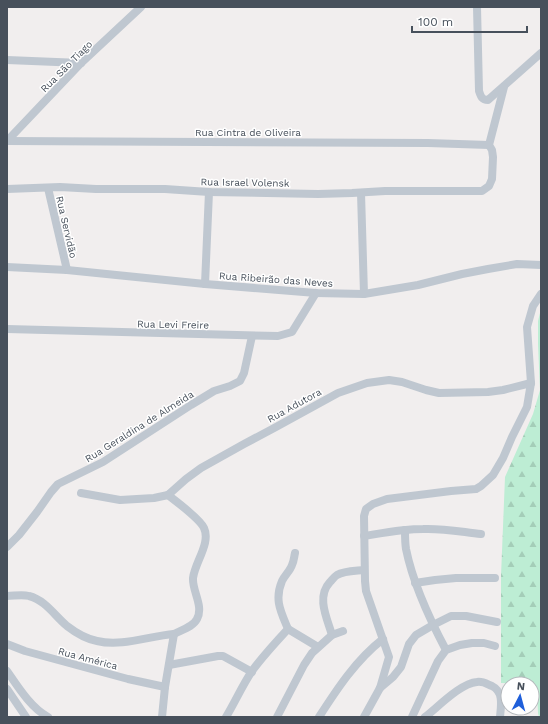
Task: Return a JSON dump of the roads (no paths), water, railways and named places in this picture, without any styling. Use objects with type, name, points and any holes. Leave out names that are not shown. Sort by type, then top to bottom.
[{"type":"street","name":"Rua São Tiago","points":[[7,141],[81,63],[141,7]]},
{"type":"street","points":[[477,7],[479,91],[480,95],[484,99],[488,100],[541,54]]},
{"type":"street","points":[[7,60],[81,63]]},
{"type":"street","points":[[489,145],[504,87]]},
{"type":"street","name":"Rua Cintra de Oliveira","points":[[7,141],[428,143],[489,145]]},
{"type":"street","name":"Rua Israel Volensk","points":[[7,188],[60,187],[96,189],[165,189],[209,192],[361,193],[385,191],[482,191],[489,186],[492,179],[493,156],[489,145]]},
{"type":"street","name":"Rua Servidão","points":[[48,188],[67,270]]},
{"type":"street","points":[[205,284],[209,192]]},
{"type":"street","points":[[361,193],[364,294]]},
{"type":"street","name":"Rua Ribeirão das Neves","points":[[7,267],[67,270],[205,284],[316,293],[364,294],[418,285],[462,274],[517,264],[541,265]]},
{"type":"street","name":"Rua Levi Freire","points":[[7,329],[278,336],[292,332],[316,293]]},
{"type":"street","points":[[364,717],[380,688],[389,657],[366,591],[364,570],[364,516],[366,509],[373,504],[387,499],[476,489],[489,479],[503,458],[527,407],[531,383],[527,327],[533,306],[541,294]]},
{"type":"street","name":"Rua Geraldina de Almeida","points":[[7,547],[19,535],[58,484],[103,462],[214,391],[240,381],[244,373],[252,336]]},
{"type":"street","name":"Rua Adutora","points":[[168,495],[201,468],[338,393],[367,383],[389,380],[439,392],[488,392],[531,383]]},
{"type":"street","points":[[7,596],[29,596],[38,600],[48,607],[68,626],[81,635],[97,641],[113,643],[174,634],[192,625],[197,618],[199,606],[193,578],[206,541],[204,527],[197,519],[168,495],[154,498],[120,500],[81,493]]},
{"type":"street","points":[[364,536],[422,529],[481,534]]},
{"type":"street","points":[[405,530],[406,548],[415,583],[433,625],[446,650]]},
{"type":"street","points":[[295,553],[293,564],[280,588],[278,597],[280,610],[288,629],[318,647]]},
{"type":"street","points":[[332,635],[324,612],[322,598],[326,586],[336,576],[364,570]]},
{"type":"street","points":[[415,583],[456,578],[495,578]]},
{"type":"street","points":[[380,688],[393,677],[401,667],[409,644],[416,635],[433,625],[451,616],[466,616],[497,622]]},
{"type":"street","points":[[226,717],[252,672],[268,651],[288,629]]},
{"type":"street","points":[[277,717],[308,658],[332,635],[343,631]]},
{"type":"street","points":[[162,717],[165,687],[174,634]]},
{"type":"street","points":[[319,717],[336,691],[354,668],[365,655],[383,639]]},
{"type":"street","points":[[412,717],[438,661],[446,650],[472,643],[484,643],[494,646]]},
{"type":"street","name":"Rua América","points":[[7,644],[25,651],[128,679],[165,687]]},
{"type":"street","points":[[169,665],[222,656],[252,672]]},
{"type":"street","points":[[7,671],[30,702],[42,714],[48,717]]},
{"type":"street","points":[[425,717],[463,687],[471,683],[478,682],[494,687],[500,692],[500,717]]},
{"type":"street","points":[[7,689],[26,717]]}]
